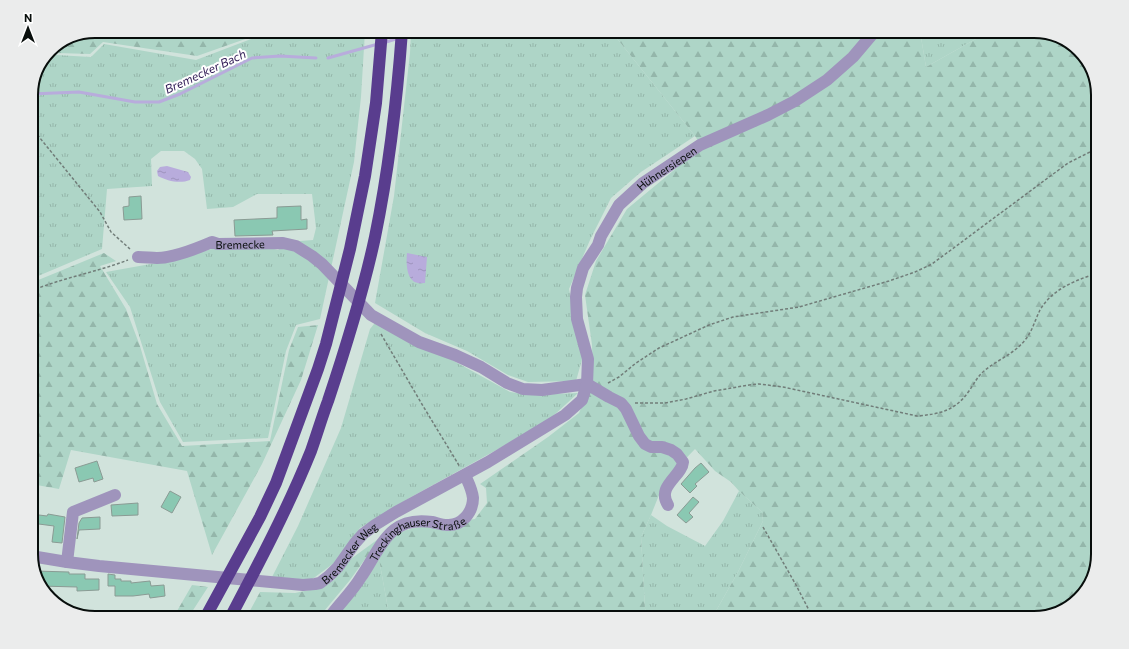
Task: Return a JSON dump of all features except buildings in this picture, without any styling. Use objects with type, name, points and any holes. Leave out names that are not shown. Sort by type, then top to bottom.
[{"type":"highway","points":[[209,611],[260,517],[276,482],[326,344],[350,249],[365,176],[376,103],[381,38]]},
{"type":"highway","points":[[234,611],[280,521],[311,450],[337,375],[359,303],[375,237],[388,159],[398,82],[401,38]]},
{"type":"street","name":"Hühnersiepen","points":[[592,387],[588,359],[577,319],[577,288],[583,268],[620,205],[643,183],[700,145],[789,104],[820,84],[853,57],[869,38]]},
{"type":"street","name":"Bremecke","points":[[138,256],[158,258],[170,256],[202,247],[212,242],[218,244],[283,243],[296,246],[322,264],[371,315],[419,342],[455,355],[481,367],[507,383],[523,389],[542,390],[592,387]]},
{"type":"street","points":[[592,387],[621,403],[626,409],[639,436],[645,444],[651,447],[662,447],[671,450],[683,462],[682,466],[670,481],[665,494],[668,505]]},
{"type":"street","name":"Bremecker Weg","points":[[38,557],[66,562],[303,585],[320,583],[338,567],[363,534],[375,525],[488,462],[565,415],[582,400],[592,387]]},
{"type":"street","name":"Treckinghauser Straße","points":[[335,611],[361,578],[388,534],[396,528],[405,523],[414,521],[448,525],[455,524],[461,522],[468,516],[472,507],[473,497],[465,475]]},
{"type":"street","points":[[66,562],[73,512],[115,495]]},
{"type":"path","points":[[38,136],[100,212],[111,232],[138,256],[112,266],[38,288]]},
{"type":"path","points":[[592,387],[619,377],[636,363],[659,348],[709,325],[733,317],[799,307],[889,282],[932,264],[1068,163],[1091,152]]},
{"type":"path","points":[[621,403],[665,403],[714,391],[759,384],[783,387],[916,416],[931,415],[956,406],[962,400],[979,375],[992,365],[1011,354],[1026,340],[1040,309],[1051,296],[1064,287],[1091,276]]},
{"type":"path","points":[[382,334],[465,475]]},
{"type":"path","points":[[762,527],[809,611]]},
{"type":"green space","points":[[88,38],[248,38],[197,56],[103,42],[90,54],[57,53],[77,41]]},
{"type":"green space","points":[[365,38],[361,97],[354,162],[320,319],[296,325],[286,351],[268,438],[183,442],[160,402],[130,307],[106,272],[167,261],[212,249],[267,247],[278,250],[287,242],[313,240],[316,228],[312,194],[257,194],[233,207],[207,209],[202,169],[195,159],[184,151],[161,151],[151,159],[152,186],[107,189],[102,249],[38,276],[38,92],[40,80],[50,60],[56,54],[91,57],[104,44],[196,60],[251,39]]},
{"type":"green space","points":[[411,38],[617,38],[695,136],[641,172],[611,198],[590,240],[569,289],[583,356],[576,381],[528,382],[508,375],[467,351],[425,333],[375,303],[394,196]]},
{"type":"green space","points":[[617,38],[921,38],[926,67],[978,38],[1041,38],[1056,42],[1069,50],[1081,63],[1088,77],[1091,92],[1091,561],[1087,576],[1079,589],[1069,599],[1056,607],[1041,611],[716,611],[738,572],[763,521],[762,512],[731,482],[715,471],[695,449],[665,480],[641,537],[645,609],[647,611],[388,611],[379,559],[389,535],[414,528],[475,519],[487,503],[486,488],[480,484],[548,437],[579,413],[593,381],[592,345],[585,295],[596,261],[627,209],[702,147],[695,136]]},
{"type":"green space","points":[[921,38],[978,38],[926,67]]},
{"type":"green space","points":[[104,253],[116,261],[100,266],[126,309],[140,346],[157,404],[182,446],[270,441],[289,350],[298,327],[318,325],[301,380],[262,464],[212,555],[187,471],[71,450],[59,489],[38,485],[38,280]]},
{"type":"green space","points":[[378,319],[510,392],[531,395],[578,393],[552,417],[500,448],[411,497],[360,528],[334,563],[311,580],[272,577],[298,526],[341,428],[370,329]]},
{"type":"green space","points":[[739,491],[762,512],[763,521],[738,572],[716,611],[647,611],[645,609],[641,537],[651,515],[667,526],[705,546],[723,521]]},
{"type":"green space","points":[[381,537],[350,580],[324,611],[250,611],[260,592],[295,593],[319,588],[334,580],[348,561]]},
{"type":"green space","points":[[379,559],[388,611],[340,611],[366,580]]},
{"type":"green space","points":[[192,585],[208,587],[193,611],[177,611]]},
{"type":"water","points":[[167,166],[188,172],[191,177],[190,180],[182,182],[174,181],[158,176],[157,171],[160,167]]},
{"type":"water","points":[[407,253],[427,257],[425,283],[414,282],[411,279],[407,266]]},
{"type":"waterway","name":"Bremecker Bach","points":[[383,43],[399,38]]},
{"type":"waterway","name":"Bremecker Bach","points":[[328,58],[378,44]]},
{"type":"waterway","name":"Bremecker Bach","points":[[38,94],[79,92],[135,102],[159,102],[180,94],[252,58],[280,56],[316,58]]}]
